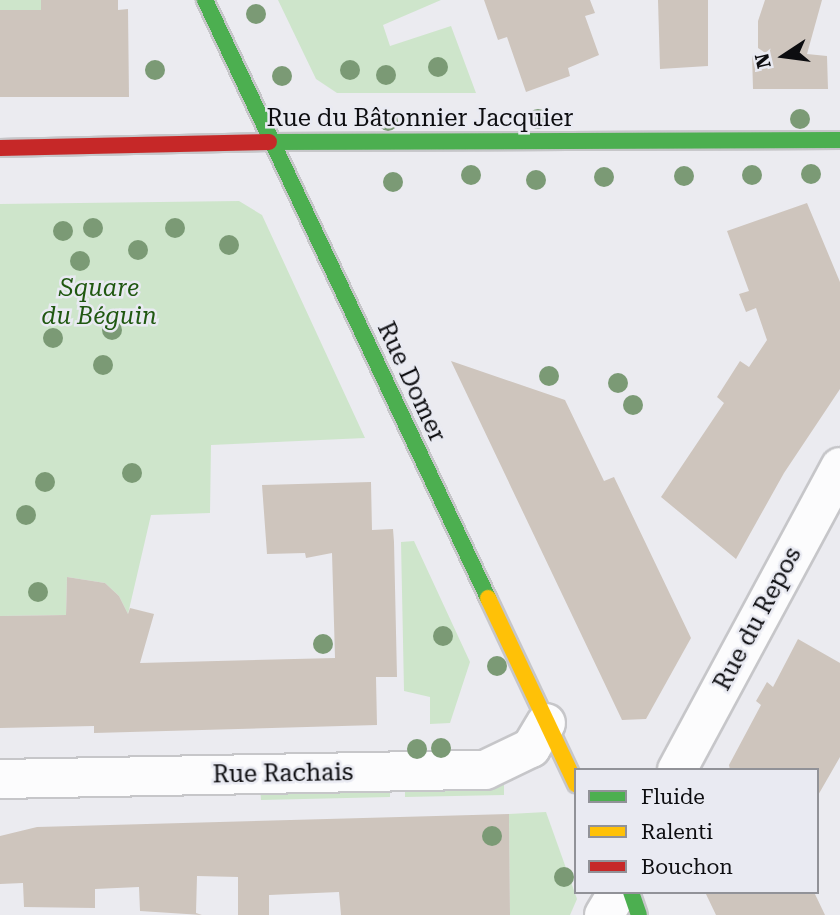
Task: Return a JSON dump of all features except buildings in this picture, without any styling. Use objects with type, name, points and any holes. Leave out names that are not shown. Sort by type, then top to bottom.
[{"type":"street","name":"Rue Domer","points":[[205,0],[574,780]]},
{"type":"street","name":"Rue du Bâtonnier Jacquier","points":[[0,148],[840,140]]},
{"type":"street","name":"Rue du Repos","points":[[678,768],[840,467]]},
{"type":"street","name":"Rue Rachais","points":[[0,779],[485,770],[531,748],[546,723]]},
{"type":"street","points":[[604,915],[617,894]]},
{"type":"street","points":[[632,894],[639,915]]},
{"type":"green space","points":[[0,0],[41,0],[41,10],[0,10]]},
{"type":"green space","points":[[278,0],[441,0],[383,25],[390,46],[451,26],[476,93],[337,93],[316,79]]},
{"type":"green space","name":"Square du Béguin","points":[[239,201],[262,215],[365,438],[211,445],[210,513],[151,515],[128,614],[119,596],[105,583],[67,577],[66,615],[0,616],[0,204]]},
{"type":"green space","points":[[414,541],[470,662],[450,723],[430,724],[430,697],[404,691],[401,542]]},
{"type":"green space","points":[[504,781],[504,795],[405,797],[405,784]]},
{"type":"green space","points":[[390,784],[390,797],[261,800],[260,786]]},
{"type":"green space","points":[[546,812],[577,899],[570,915],[510,915],[509,814]]},
{"type":"traffic: fast","points":[[205,0],[488,598]]},
{"type":"traffic: fast","points":[[269,142],[840,140]]},
{"type":"traffic: fast","points":[[632,894],[639,915]]},
{"type":"traffic: slow","points":[[488,598],[574,780]]},
{"type":"traffic: jam","points":[[0,148],[269,142]]}]
